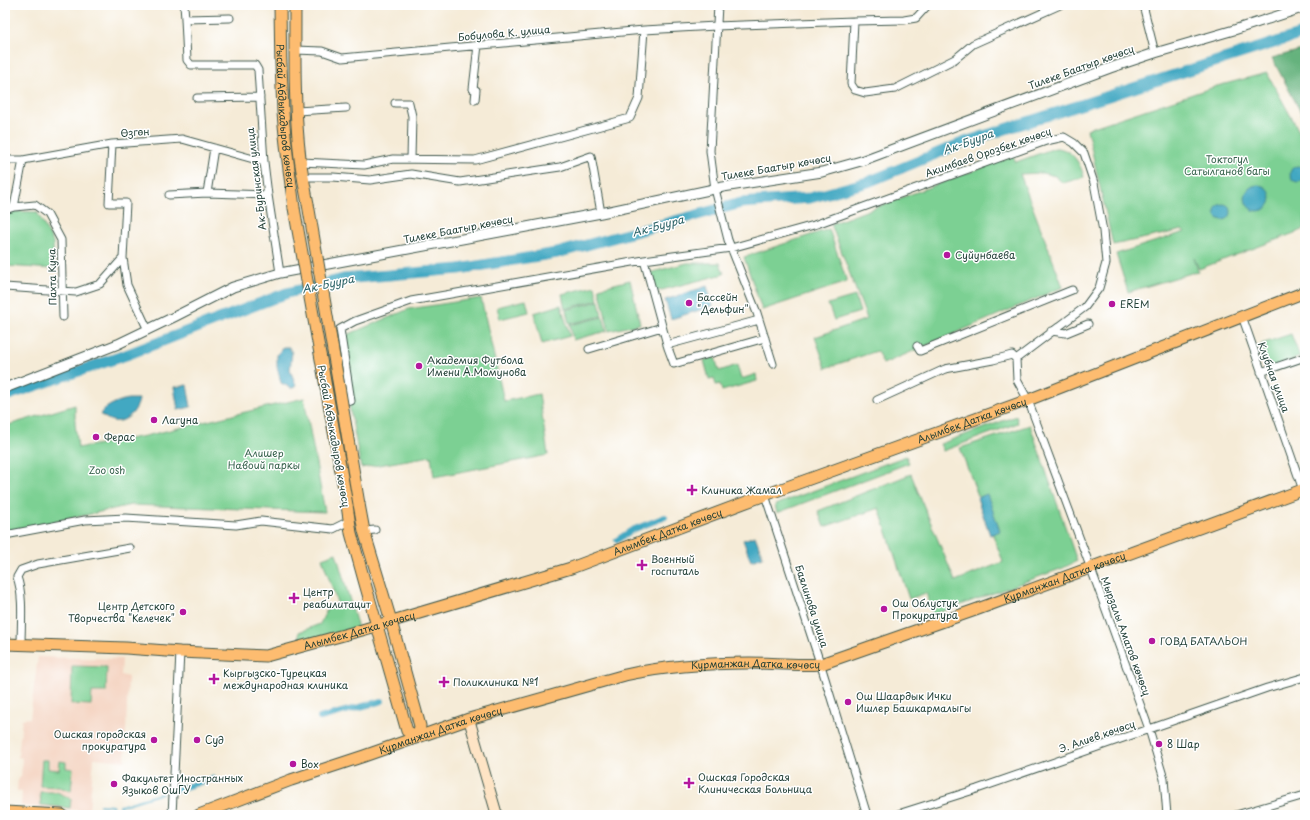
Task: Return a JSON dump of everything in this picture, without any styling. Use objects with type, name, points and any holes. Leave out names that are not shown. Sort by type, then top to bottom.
[{"type":"main road","name":"Рысбай Абдыкадыров көчөсү","points":[[280,5],[283,112],[287,157],[294,208],[351,533],[376,626],[407,731],[418,737]]},
{"type":"main road","name":"Рысбай Абдыкадыров көчөсү","points":[[295,5],[297,112],[303,177],[359,504],[370,531],[391,622]]},
{"type":"main road","name":"Алымбек Датка көчөсү","points":[[5,644],[126,648],[266,656],[391,622],[571,568],[765,495],[1028,400],[1305,292]]},
{"type":"main road","name":"Курманжан Датка көчөсү","points":[[199,815],[291,780],[469,720],[644,670],[706,664],[751,663],[801,666],[821,664],[1091,568],[1304,489]]},
{"type":"main road","points":[[391,622],[420,726],[418,737]]},
{"type":"main road","points":[[469,720],[497,815]]},
{"type":"main road","points":[[5,812],[62,815]]},
{"type":"street","points":[[184,5],[185,19],[230,18]]},
{"type":"street","points":[[718,5],[710,151],[715,189],[731,248],[759,320],[773,364]]},
{"type":"street","name":"Бобулова К. улица","points":[[295,50],[322,51],[342,58],[644,30],[716,26],[904,20],[913,19],[928,5]]},
{"type":"street","points":[[854,21],[851,84],[855,90],[865,93],[895,89],[955,59],[973,44],[1060,5]]},
{"type":"street","points":[[1143,5],[1155,53]]},
{"type":"street","name":"Тилеке Баатыр көчөсү","points":[[280,273],[601,213],[715,189],[822,172],[861,161],[1102,71],[1155,53],[1305,7]]},
{"type":"street","name":"Ак-Буринская улица","points":[[185,19],[187,60],[191,65],[255,65],[258,70],[264,162],[280,273]]},
{"type":"street","points":[[301,162],[364,165],[393,158],[475,160],[630,118],[639,98],[644,30]]},
{"type":"street","points":[[476,100],[476,90],[473,89],[478,45]]},
{"type":"street","points":[[197,98],[260,97]]},
{"type":"street","points":[[395,103],[409,103],[412,116],[411,159]]},
{"type":"street","points":[[297,112],[346,108]]},
{"type":"street","name":"Акимбаев Орозбек көчөсү","points":[[731,248],[814,225],[1046,141],[1064,137],[1074,142],[1084,153],[1094,183],[1104,231],[1106,263],[1099,288],[1085,307],[1016,359]]},
{"type":"street","name":"Өзгөн","points":[[5,160],[23,160],[112,144],[182,139],[264,162]]},
{"type":"street","points":[[112,144],[109,203],[126,204],[123,258],[127,285],[148,330]]},
{"type":"street","points":[[207,193],[214,148]]},
{"type":"street","points":[[303,177],[333,177],[370,180],[411,174],[460,182],[560,167],[591,156],[601,213]]},
{"type":"street","points":[[14,207],[23,160]]},
{"type":"street","points":[[169,195],[207,193],[268,195]]},
{"type":"street","name":"Пахта Кучa","points":[[5,210],[14,207],[35,205],[47,214],[61,240],[63,317]]},
{"type":"street","points":[[351,401],[340,329],[350,324],[410,301],[644,260],[731,248]]},
{"type":"street","points":[[5,287],[76,292],[100,284],[123,258]]},
{"type":"street","points":[[644,260],[667,345],[674,364],[765,338]]},
{"type":"street","points":[[5,388],[118,344],[233,287],[280,273]]},
{"type":"street","points":[[917,346],[920,351],[1072,290]]},
{"type":"street","name":"Клубная улица","points":[[1242,316],[1304,489]]},
{"type":"street","points":[[667,345],[759,320]]},
{"type":"street","points":[[1051,332],[1066,333],[1088,324]]},
{"type":"street","points":[[589,350],[662,327]]},
{"type":"street","points":[[878,400],[945,369],[1012,355],[1016,359],[1017,380],[1028,400]]},
{"type":"street","points":[[1261,372],[1305,357]]},
{"type":"street","name":"Мырзалы Аматов көчөсү","points":[[1028,400],[1149,728],[1164,779],[1168,815]]},
{"type":"street","name":"Баялинова улица","points":[[765,495],[821,664],[867,815]]},
{"type":"street","points":[[5,535],[85,520],[126,518],[236,525],[261,521],[333,529],[349,521]]},
{"type":"street","points":[[21,645],[20,584],[17,577],[21,570],[38,564],[130,548]]},
{"type":"street","points":[[172,815],[180,652]]},
{"type":"street","name":"Э. Алиев көчөсү","points":[[895,815],[977,789],[1267,688],[1305,677]]},
{"type":"street","points":[[1236,815],[1305,795]]},
{"type":"shaded area","points":[[38,657],[122,659],[121,675],[128,677],[125,761],[94,758],[89,811],[21,806],[22,792],[17,791],[18,778],[21,777],[22,758],[18,757],[22,719],[30,718]]},
{"type":"green space","points":[[1305,49],[1305,120],[1272,58]]},
{"type":"green space","name":"Токтогул Сатылганов багы","points":[[1267,73],[1305,142],[1305,229],[1199,269],[1194,258],[1198,271],[1128,292],[1116,254],[1185,232],[1183,230],[1113,245],[1087,129],[1217,86]]},
{"type":"green space","name":"Суйунбаева","points":[[1055,148],[1066,150],[1074,157],[1080,166],[1084,177],[1063,183],[1055,176],[1042,173],[1020,174],[1063,287],[883,364],[877,351],[826,368],[815,337],[867,319],[831,224],[1013,156],[1016,162]]},
{"type":"green space","points":[[5,211],[37,212],[53,242],[54,269],[5,266]]},
{"type":"green space","points":[[829,229],[847,282],[762,310],[744,257]]},
{"type":"green space","points":[[687,263],[720,263],[724,274],[654,292],[649,273]]},
{"type":"green space","points":[[630,280],[640,324],[609,331],[599,288]]},
{"type":"green space","points":[[595,286],[598,300],[565,309],[562,294]]},
{"type":"green space","points":[[855,296],[860,312],[834,320],[828,304]]},
{"type":"green space","name":"Академия Футбола Имени А.Момунова","points":[[481,298],[504,401],[539,394],[548,455],[434,477],[431,456],[361,468],[337,339],[409,309]]},
{"type":"green space","points":[[526,300],[529,312],[500,319],[497,307]]},
{"type":"green space","points":[[599,301],[602,316],[569,324],[566,310]]},
{"type":"green space","points":[[561,305],[570,336],[542,344],[534,313]]},
{"type":"green space","points":[[603,317],[607,331],[573,340],[570,325]]},
{"type":"green space","points":[[1291,334],[1300,357],[1269,368],[1261,344]]},
{"type":"green space","points":[[715,357],[719,371],[737,365],[741,379],[756,374],[757,381],[722,391],[720,384],[716,385],[714,378],[709,379],[704,360]]},
{"type":"green space","name":"Алишер Навоий паркы","points":[[304,398],[325,512],[131,505],[5,533],[5,426],[75,405],[75,423],[78,448],[145,436]]},
{"type":"green space","points":[[1016,416],[1018,423],[943,451],[940,444]]},
{"type":"green space","points":[[1030,425],[1077,561],[1063,568],[933,615],[926,593],[909,599],[879,508],[824,527],[818,511],[911,474],[955,581],[1003,562],[960,448]]},
{"type":"green space","points":[[906,456],[909,463],[777,513],[775,505]]},
{"type":"green space","points":[[336,553],[358,628],[300,642],[299,632],[320,624],[327,609],[338,605],[322,558]]},
{"type":"green space","points":[[72,666],[107,667],[106,692],[92,692],[91,705],[71,704]]},
{"type":"green space","points":[[42,760],[48,760],[48,769],[59,770],[60,761],[66,762],[66,768],[73,769],[71,791],[59,787],[40,786]]},
{"type":"green space","points":[[40,792],[57,792],[71,799],[70,808],[41,805]]},
{"type":"water","points":[[1298,166],[1305,171],[1306,174],[1301,181],[1298,182],[1291,177],[1290,174],[1295,167]]},
{"type":"water","points":[[1258,185],[1267,189],[1271,198],[1267,207],[1258,211],[1249,207],[1245,198],[1249,189]]},
{"type":"water","points":[[1223,204],[1229,206],[1231,212],[1229,218],[1223,220],[1217,218],[1215,212],[1217,206]]},
{"type":"water","name":"Бассейн \"Дельфин\"","points":[[707,286],[713,306],[671,319],[665,300]]},
{"type":"water","points":[[283,347],[289,347],[292,353],[290,370],[296,385],[294,388],[281,383],[277,367],[277,355]]},
{"type":"water","points":[[187,385],[191,407],[178,410],[174,387]]},
{"type":"water","points":[[128,399],[139,399],[134,412],[127,418],[113,421],[100,414],[113,404]]},
{"type":"water","points":[[987,494],[1000,531],[990,535],[977,498]]},
{"type":"water","points":[[755,536],[763,557],[751,561],[743,540]]},
{"type":"waterway","name":"Ак-Буура","points":[[5,396],[126,355],[287,293],[343,279],[459,269],[557,253],[741,203],[810,198],[868,182],[962,143],[1305,33]]},
{"type":"waterway","points":[[617,540],[632,530],[665,517]]},
{"type":"waterway","points":[[320,718],[382,701]]},
{"type":"waterway","points":[[176,790],[213,778]]},
{"type":"waterway","points":[[120,806],[163,793]]},
{"type":"waterway","points":[[100,805],[113,806]]},
{"type":"place","name":"Суйунбаева","points":[[947,255]]},
{"type":"place","name":"Бассейн \"Дельфин\"","points":[[689,303]]},
{"type":"place","name":"EREM","points":[[1112,304]]},
{"type":"place","name":"Академия Футбола Имени А.Момунова","points":[[419,366]]},
{"type":"place","name":"Лагуна","points":[[154,420]]},
{"type":"place","name":"Ферас","points":[[96,437]]},
{"type":"place","name":"Клиника Жамал","points":[[692,490]]},
{"type":"place","name":"Военный госпиталь","points":[[642,565]]},
{"type":"place","name":"Центр реабилитацит","points":[[294,598]]},
{"type":"place","name":"Ош Облустук Прокуратура","points":[[884,609]]},
{"type":"place","name":"Центр Детского Творчества \"Келечек\"","points":[[183,612]]},
{"type":"place","name":"ГОВД БАТАЛЬОН","points":[[1152,641]]},
{"type":"place","name":"Кыргызско-Турецкая международная клиника","points":[[214,679]]},
{"type":"place","name":"Поликлиника №1","points":[[444,682]]},
{"type":"place","name":"Ош Шаардык Ички Ишлер Башкармалыгы","points":[[848,702]]},
{"type":"place","name":"Ошская городская прокуратура","points":[[154,740]]},
{"type":"place","name":"Суд","points":[[197,740]]},
{"type":"place","name":"8 Шар","points":[[1159,744]]},
{"type":"place","name":"Box","points":[[293,764]]},
{"type":"place","name":"Ошская Городская Клиническая Больница","points":[[689,783]]},
{"type":"place","name":"Факультет Иностранных Языков ОшГУ","points":[[114,784]]},
{"type":"park label","name":"Zoo osh","points":[[107,470]]}]
